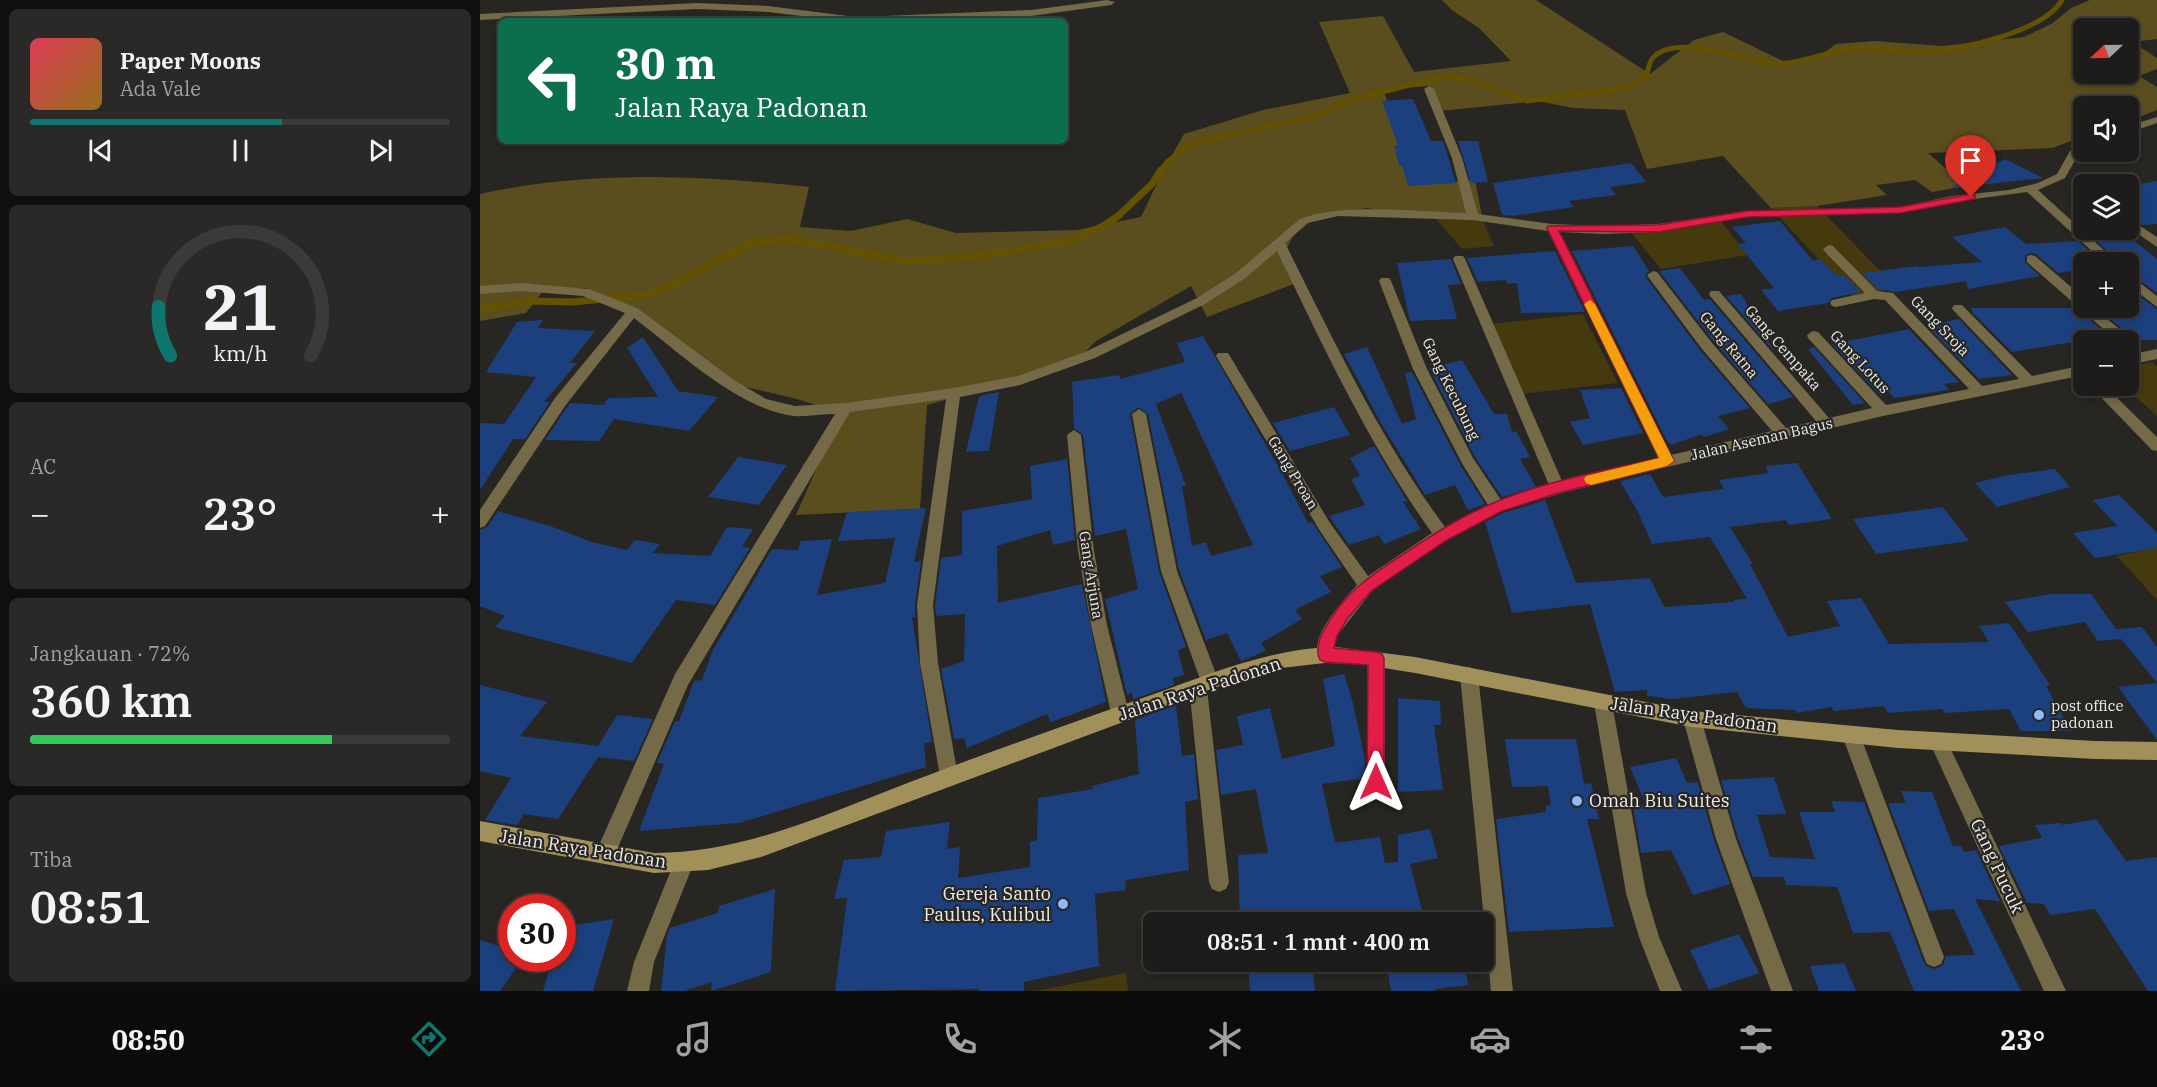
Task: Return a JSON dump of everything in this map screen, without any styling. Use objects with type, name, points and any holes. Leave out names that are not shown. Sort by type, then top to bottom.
[{"type":"main road","name":"Jalan Raya Padonan","points":[[480,831],[606,852],[654,863],[683,865],[734,854],[816,828],[949,776],[1204,684],[1260,666],[1325,655],[1376,658],[1692,719],[1938,741],[2095,750],[2157,751]]},
{"type":"street","points":[[633,9],[641,0]]},
{"type":"street","points":[[911,18],[1031,13],[1111,2]]},
{"type":"street","points":[[480,17],[734,6],[845,18]]},
{"type":"street","points":[[1429,89],[1457,158],[1473,217]]},
{"type":"street","points":[[2139,126],[2157,120]]},
{"type":"street","points":[[480,290],[521,287],[585,292],[633,311],[729,383],[762,403],[795,411],[846,408],[954,393],[1020,380],[1090,355],[1201,301],[1240,276],[1293,228],[1304,221],[1338,213],[1473,217],[1552,228],[1658,228],[1747,214],[1900,210],[1952,199],[2030,189],[2061,176],[2073,155]]},
{"type":"street","points":[[2030,189],[2100,252]]},
{"type":"street","points":[[1552,228],[1667,461]]},
{"type":"street","points":[[2139,229],[2157,243]]},
{"type":"street","points":[[1279,243],[1322,331],[1394,467],[1442,536]]},
{"type":"street","name":"Gang Sroja","points":[[1829,249],[1874,295],[1888,296],[1979,391]]},
{"type":"street","points":[[1459,259],[1558,488]]},
{"type":"street","points":[[2031,259],[2073,296]]},
{"type":"street","name":"Gang Ratna","points":[[1653,275],[1707,346],[1783,434]]},
{"type":"street","name":"Gang Kecubung","points":[[1385,281],[1420,369],[1468,461],[1497,507]]},
{"type":"street","points":[[2139,287],[2157,303]]},
{"type":"street","name":"Gang Cempaka","points":[[1715,294],[1826,424]]},
{"type":"street","points":[[1836,303],[1874,295]]},
{"type":"street","points":[[1958,308],[2029,381]]},
{"type":"street","points":[[480,522],[560,402],[633,311]]},
{"type":"street","points":[[2099,318],[2113,330]]},
{"type":"street","name":"Gang Lotus","points":[[1813,335],[1883,411]]},
{"type":"street","points":[[2139,357],[2157,354]]},
{"type":"street","name":"Gang Proan","points":[[1223,356],[1325,527],[1366,586]]},
{"type":"street","name":"Jalan Aseman Bagus","points":[[1325,655],[1329,634],[1342,614],[1366,586],[1442,536],[1497,507],[1558,488],[1667,461],[1883,411],[2073,372]]},
{"type":"street","points":[[949,776],[929,663],[925,604],[954,393]]},
{"type":"street","points":[[2107,396],[2157,446]]},
{"type":"street","points":[[606,852],[681,680],[846,408]]},
{"type":"street","points":[[1139,414],[1169,571],[1204,684],[1219,882]]},
{"type":"street","name":"Gang Arjuna","points":[[1074,435],[1086,551],[1099,625],[1120,713]]},
{"type":"street","points":[[1376,658],[1376,782]]},
{"type":"street","points":[[1469,675],[1502,991]]},
{"type":"street","points":[[1603,703],[1627,847],[1642,917],[1671,991]]},
{"type":"street","points":[[1692,719],[1726,838],[1782,991]]},
{"type":"street","points":[[1851,735],[1934,957]]},
{"type":"street","name":"Gang Pucuk","points":[[1938,741],[2055,991]]},
{"type":"street","points":[[638,991],[644,962],[683,865]]},
{"type":"shaded area","points":[[1442,0],[1536,0],[1650,74],[1694,40],[1723,32],[1783,61],[1818,57],[1836,44],[1875,41],[1942,46],[2024,37],[2053,23],[2071,8],[2090,0],[2157,0],[2157,39],[2139,41],[2139,18],[2073,18],[2073,84],[2139,84],[2139,76],[2157,87],[2157,110],[2139,117],[2139,96],[2073,96],[2073,141],[2052,148],[1928,153],[1966,186],[1932,192],[1915,180],[1876,185],[1887,195],[1817,206],[1771,208],[1723,156],[1647,169],[1625,110],[1573,108],[1538,101],[1440,111],[1429,86],[1383,90],[1419,184],[1475,180],[1483,221],[1435,218],[1366,208],[1300,222],[1284,254],[1294,284],[1207,317],[1191,286],[1096,341],[1074,363],[927,405],[920,509],[796,515],[841,413],[797,399],[733,384],[638,311],[586,288],[544,290],[526,313],[480,321],[480,194],[521,186],[603,178],[726,180],[809,187],[800,227],[851,231],[907,219],[956,233],[1077,230],[1141,217],[1184,134],[1263,110],[1350,93],[1319,22],[1383,16],[1414,72],[1511,61],[1479,28],[1452,10]]},
{"type":"shaded area","points":[[2139,46],[2157,58],[2157,69],[2139,76]]},
{"type":"shaded area","points":[[1817,206],[1897,288],[1852,296],[1771,208]]},
{"type":"shaded area","points":[[1435,218],[1483,221],[1494,246],[1462,249]]},
{"type":"shaded area","points":[[1718,218],[1748,255],[1661,269],[1629,230]]},
{"type":"shaded area","points":[[1583,314],[1618,383],[1520,394],[1492,324]]},
{"type":"shaded area","points":[[2152,362],[2157,366],[2157,416],[2135,396],[2139,396],[2139,364]]},
{"type":"shaded area","points":[[2157,547],[2157,600],[2117,556]]},
{"type":"shaded area","points":[[1126,973],[1128,991],[1036,991]]},
{"type":"building","points":[[1413,99],[1431,141],[1443,141],[1456,183],[1408,186],[1402,166],[1399,166],[1394,145],[1398,145],[1382,101]]},
{"type":"building","points":[[1458,141],[1478,141],[1488,182],[1471,183]]},
{"type":"building","points":[[2005,159],[2043,178],[1952,188],[1952,187]]},
{"type":"building","points":[[1631,163],[1646,182],[1610,187],[1616,195],[1569,201],[1574,207],[1513,216],[1502,215],[1493,183]]},
{"type":"building","points":[[2157,181],[2157,224],[2143,225],[2139,223],[2139,184]]},
{"type":"building","points":[[1780,221],[1813,261],[1820,259],[1837,276],[1844,275],[1861,292],[1832,298],[1828,303],[1778,311],[1761,290],[1774,288],[1738,244],[1746,243],[1732,227]]},
{"type":"building","points":[[2005,227],[2026,244],[2078,241],[2090,252],[2073,252],[2073,271],[2058,273],[2036,254],[2030,253],[2025,255],[2025,262],[2040,276],[1968,289],[1966,281],[1896,292],[1878,289],[1862,273],[1917,266],[1982,262],[1952,237]]},
{"type":"building","points":[[2096,240],[2133,240],[2157,259],[2157,293],[2139,280],[2139,252],[2108,252]]},
{"type":"building","points":[[1633,246],[1649,271],[1645,275],[1647,279],[1700,350],[1750,408],[1718,416],[1729,429],[1704,437],[1702,434],[1671,445],[1572,251]]},
{"type":"building","points":[[1555,251],[1585,312],[1521,313],[1517,283],[1507,284],[1506,280],[1478,282],[1467,258]]},
{"type":"building","points":[[1451,259],[1461,284],[1448,285],[1457,319],[1410,321],[1397,263]]},
{"type":"building","points":[[1680,268],[1704,300],[1710,299],[1793,397],[1768,404],[1714,342],[1659,271]]},
{"type":"building","points":[[1741,294],[1774,351],[1726,296]]},
{"type":"building","points":[[2139,296],[2157,309],[2157,340],[2139,340],[2139,330],[2124,330],[2109,318],[2139,318]]},
{"type":"building","points":[[1971,308],[2073,308],[2073,318],[2088,318],[2101,330],[2073,330],[2073,342],[2012,352],[1972,312]]},
{"type":"building","points":[[1959,319],[2012,375],[1979,379],[1927,326]]},
{"type":"building","points":[[543,320],[538,328],[595,331],[570,363],[577,363],[544,402],[550,402],[525,439],[513,439],[480,490],[480,423],[504,424],[536,377],[486,372],[517,322]]},
{"type":"building","points":[[1909,329],[1959,382],[1944,384],[1949,390],[1894,398],[1888,391],[1881,396],[1832,344]]},
{"type":"building","points":[[1203,336],[1282,473],[1308,523],[1312,522],[1342,567],[1320,576],[1331,592],[1295,610],[1302,619],[1261,643],[1266,651],[1241,661],[1227,633],[1206,640],[1179,570],[1148,414],[1138,407],[1130,414],[1159,571],[1186,647],[1178,650],[1184,675],[1173,678],[1174,685],[1133,699],[1132,693],[1127,695],[1105,599],[1138,589],[1126,529],[1095,536],[1083,435],[1074,428],[1072,382],[1119,375],[1120,379],[1185,362],[1177,343]],"holes":[[[1181,393],[1253,545],[1211,556],[1206,542],[1192,546],[1182,486],[1186,486],[1156,404]]]},
{"type":"building","points":[[643,337],[678,391],[718,397],[689,431],[614,419],[599,441],[545,440],[570,403],[604,405],[608,398],[658,397],[627,348]]},
{"type":"building","points":[[1367,347],[1402,424],[1416,419],[1405,373],[1412,372],[1461,466],[1485,504],[1468,510],[1455,485],[1425,495],[1381,423],[1344,354]]},
{"type":"building","points":[[1814,347],[1865,403],[1853,405],[1808,349]]},
{"type":"building","points":[[1462,360],[1494,414],[1507,414],[1512,432],[1516,431],[1530,457],[1520,459],[1536,487],[1502,497],[1475,457],[1429,368]]},
{"type":"building","points":[[1621,388],[1643,433],[1583,445],[1570,422],[1590,418],[1580,390]]},
{"type":"building","points":[[999,392],[989,451],[966,452],[979,396]]},
{"type":"building","points":[[1334,407],[1350,435],[1290,451],[1273,423]]},
{"type":"building","points":[[1374,446],[1407,501],[1403,502],[1421,529],[1384,544],[1379,535],[1349,545],[1329,516],[1365,505],[1351,479],[1360,476],[1350,458]]},
{"type":"building","points":[[738,457],[787,465],[759,505],[708,497]]},
{"type":"building","points":[[1067,459],[1075,540],[1053,545],[1050,530],[997,546],[998,603],[1082,584],[1106,702],[1051,722],[1047,714],[967,748],[964,738],[954,739],[941,669],[964,661],[965,614],[936,616],[935,605],[941,558],[962,555],[962,511],[1032,499],[1030,466]]},
{"type":"building","points":[[1797,463],[1832,519],[1789,525],[1786,520],[1730,527],[1753,564],[1750,564],[1788,637],[1840,626],[1827,601],[1861,598],[1889,644],[1989,642],[1979,626],[2009,623],[2050,685],[2046,686],[2071,731],[2021,731],[2009,709],[1945,713],[1942,709],[1888,713],[1884,706],[1834,711],[1832,707],[1796,713],[1795,710],[1746,708],[1737,692],[1672,699],[1647,696],[1647,690],[1615,692],[1590,604],[1512,613],[1485,522],[1503,513],[1545,500],[1576,583],[1650,578],[1664,607],[1747,599],[1710,537],[1652,544],[1639,514],[1620,481],[1650,474],[1663,497],[1724,489],[1719,480],[1769,473],[1765,466]]},
{"type":"building","points":[[2055,469],[2070,487],[1997,507],[1975,483],[2008,475]]},
{"type":"building","points":[[2119,495],[2157,533],[2157,548],[2095,558],[2073,533],[2117,526],[2093,500]]},
{"type":"building","points":[[1943,507],[1969,541],[1876,554],[1853,519]]},
{"type":"building","points":[[926,508],[914,562],[921,561],[915,617],[912,617],[932,742],[924,743],[926,767],[739,823],[639,831],[664,764],[657,763],[675,721],[679,721],[694,681],[702,680],[713,650],[772,549],[798,550],[801,541],[832,539],[817,595],[885,583],[895,538],[838,541],[847,512]]},
{"type":"building","points":[[498,511],[550,526],[592,542],[627,550],[635,540],[660,544],[653,553],[710,556],[727,527],[753,529],[742,547],[750,548],[715,605],[676,600],[632,663],[495,627],[505,616],[480,606],[480,530],[487,527]]},
{"type":"building","points":[[2050,594],[2091,594],[2116,629],[2142,627],[2157,647],[2157,683],[2121,639],[2098,641],[2085,622],[2028,632],[2005,602]]},
{"type":"building","points":[[1344,674],[1353,703],[1365,760],[1365,778],[1322,784],[1335,843],[1380,837],[1385,863],[1398,862],[1398,835],[1430,829],[1438,858],[1410,864],[1422,910],[1413,912],[1240,912],[1238,855],[1268,853],[1256,789],[1221,795],[1216,750],[1243,745],[1237,716],[1270,708],[1282,759],[1335,746],[1323,679]]},
{"type":"building","points":[[2157,683],[2157,740],[2118,687]]},
{"type":"building","points":[[480,685],[547,702],[520,736],[598,746],[617,715],[653,719],[634,761],[598,757],[558,819],[524,814],[517,825],[485,820],[511,778],[480,771]]},
{"type":"building","points":[[1398,698],[1440,701],[1441,725],[1434,725],[1443,790],[1398,792]]},
{"type":"building","points":[[1176,705],[1182,756],[1194,754],[1198,799],[1185,802],[1189,870],[1126,880],[1125,890],[1095,894],[1099,966],[1024,982],[1024,991],[979,991],[979,989],[835,991],[847,898],[834,899],[844,860],[881,857],[886,831],[950,822],[947,849],[960,847],[958,878],[1030,867],[1030,842],[1037,840],[1038,798],[1093,789],[1092,786],[1139,774],[1135,720]]},
{"type":"building","points":[[1505,739],[1576,739],[1584,784],[1591,783],[1599,819],[1587,819],[1614,927],[1509,932],[1496,819],[1546,812],[1546,806],[1551,805],[1548,786],[1512,787]]},
{"type":"building","points":[[1676,758],[1687,783],[1698,782],[1714,840],[1730,884],[1693,895],[1671,850],[1641,853],[1633,806],[1646,805],[1630,767]]},
{"type":"building","points":[[1774,777],[1786,814],[1757,815],[1770,857],[1815,859],[1799,812],[1835,812],[1831,801],[1864,802],[1922,958],[1926,966],[1935,969],[1943,965],[1946,956],[1975,955],[1954,909],[1929,911],[1888,803],[1906,803],[1901,791],[1932,792],[1953,846],[1961,846],[1964,852],[1976,850],[2000,901],[1975,899],[2021,991],[1914,991],[1890,932],[1853,933],[1837,887],[1786,885],[1784,877],[1753,877],[1738,838],[1721,780]]},
{"type":"building","points":[[2096,819],[2126,861],[2157,857],[2157,991],[2148,991],[2095,909],[2050,915],[2044,904],[2027,903],[1999,846],[2042,838],[2035,825],[2061,823],[2062,825]]},
{"type":"building","points":[[775,889],[771,972],[711,991],[712,982],[684,991],[661,991],[667,935],[670,928],[718,913],[719,906]]},
{"type":"building","points":[[614,919],[593,991],[543,991],[549,972],[576,972],[576,925]]},
{"type":"building","points":[[1739,934],[1759,973],[1709,990],[1690,950]]},
{"type":"building","points":[[480,940],[498,946],[498,972],[513,972],[500,991],[480,991]]},
{"type":"building","points":[[1844,963],[1856,991],[1819,991],[1810,966]]},
{"type":"building","points":[[1249,972],[1313,972],[1315,991],[1250,991]]},
{"type":"building","points":[[1388,972],[1466,972],[1468,985],[1435,989],[1436,991],[1391,991]]},
{"type":"waterway","points":[[1160,172],[1167,162],[1188,145],[1314,116],[1354,99],[1438,78],[1454,77],[1471,80],[1527,101],[1627,88],[1646,76],[1652,59],[1662,51],[1677,48],[1712,50],[1776,64],[1857,48],[1916,52],[1940,51],[1979,43],[2020,30],[2053,11],[2062,0]]},
{"type":"waterway","points":[[480,309],[531,301],[573,302],[645,295],[668,287],[753,242],[788,239],[907,261],[979,256],[1070,241],[1103,226],[1118,216],[1152,184],[1161,170]]},
{"type":"slow traffic","points":[[1590,304],[1667,461],[1591,479]]},
{"type":"place","name":"post office padonan","points":[[2039,715]]},
{"type":"place","name":"Omah Biu Suites","points":[[1577,801]]},
{"type":"place","name":"Gereja Santo Paulus, Kulibul","points":[[1063,904]]},
{"type":"route","points":[[1376,782],[1376,658],[1325,655],[1329,634],[1342,614],[1366,586],[1442,536],[1497,507],[1558,488],[1667,461],[1552,228],[1603,230],[1658,228],[1747,214],[1900,210],[1971,197]]}]
